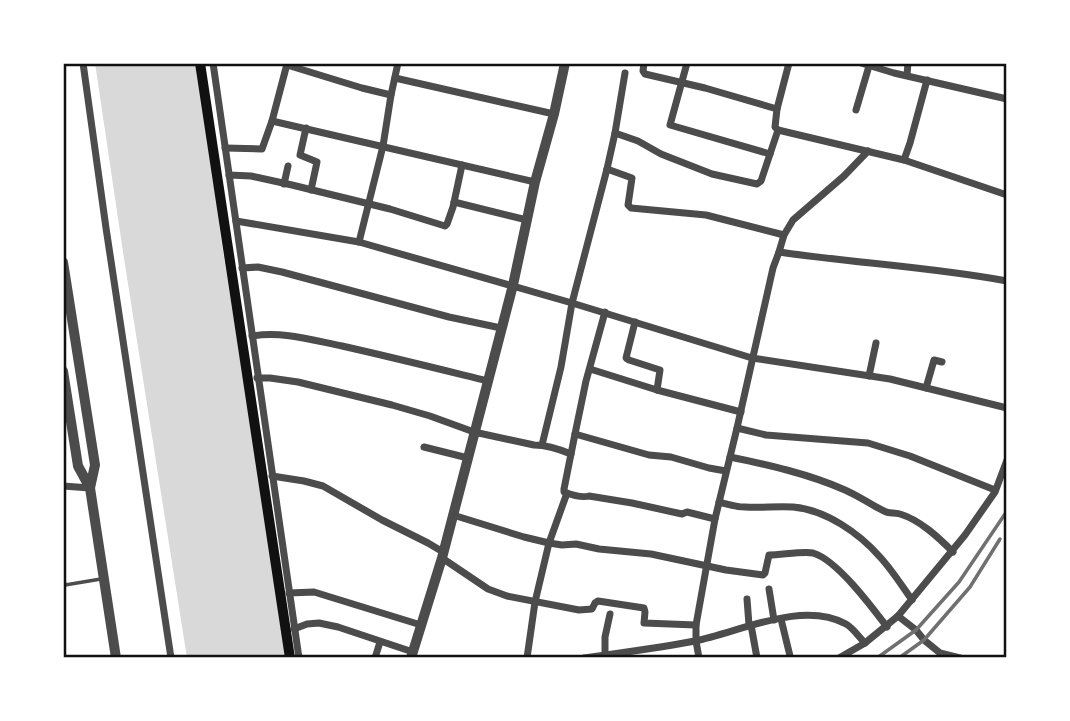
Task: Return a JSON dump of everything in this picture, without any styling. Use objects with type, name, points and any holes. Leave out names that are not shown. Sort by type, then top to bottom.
[{"type":"main road","points":[[200,63],[290,658]]},
{"type":"street","points":[[83,63],[170,658]]},
{"type":"street","points":[[212,63],[299,658]]},
{"type":"street","points":[[359,242],[383,146],[398,63]]},
{"type":"street","points":[[294,629],[319,623],[338,627],[412,655],[453,515],[513,285],[565,63]]},
{"type":"street","points":[[644,63],[645,74],[776,109]]},
{"type":"street","points":[[687,63],[670,125],[770,154]]},
{"type":"street","points":[[789,63],[776,109],[775,127],[778,130],[904,160],[1007,195]]},
{"type":"street","points":[[907,75],[908,63]]},
{"type":"street","points":[[225,148],[262,149],[287,64],[391,95]]},
{"type":"street","points":[[856,110],[870,65],[1007,99]]},
{"type":"street","points":[[542,445],[569,329],[572,303],[607,169],[625,73]]},
{"type":"street","points":[[395,78],[554,114]]},
{"type":"street","points":[[904,160],[927,79]]},
{"type":"street","points":[[272,121],[535,182]]},
{"type":"street","points":[[306,128],[300,155],[317,162],[311,190]]},
{"type":"street","points":[[615,133],[712,174],[757,184],[761,181],[778,130]]},
{"type":"street","points":[[699,658],[696,625],[715,519],[773,268],[784,235],[793,220],[844,176],[868,151]]},
{"type":"street","points":[[229,175],[251,176],[311,190],[445,226],[463,165]]},
{"type":"street","points":[[284,184],[288,166]]},
{"type":"street","points":[[607,169],[632,178],[628,201],[631,208],[706,215],[784,235]]},
{"type":"street","points":[[454,202],[527,220]]},
{"type":"street","points":[[236,221],[359,242],[513,285],[752,358],[890,379],[1007,408]]},
{"type":"street","points":[[779,251],[843,261],[965,273],[1007,281]]},
{"type":"street","points":[[63,262],[95,465],[90,488]]},
{"type":"street","points":[[242,268],[258,267],[282,271],[501,328]]},
{"type":"street","points":[[605,313],[570,454],[564,492],[715,519]]},
{"type":"street","points":[[635,322],[626,358],[660,370],[657,390]]},
{"type":"street","points":[[252,336],[288,335],[488,381]]},
{"type":"street","points":[[869,376],[876,343]]},
{"type":"street","points":[[926,388],[934,360],[942,362]]},
{"type":"street","points":[[590,369],[741,412]]},
{"type":"street","points":[[63,371],[78,466],[90,488],[116,658]]},
{"type":"street","points":[[257,378],[298,382],[392,405],[474,432],[534,446],[542,445],[570,454]]},
{"type":"street","points":[[737,428],[766,435],[868,443],[910,456],[995,490]]},
{"type":"street","points":[[575,434],[649,455],[671,457],[726,471]]},
{"type":"street","points":[[424,447],[468,458]]},
{"type":"street","points":[[730,457],[781,469],[847,491],[886,512],[896,513],[926,528],[953,552]]},
{"type":"street","points":[[839,658],[865,643],[898,617],[953,552],[995,490],[1007,460]]},
{"type":"street","points":[[272,476],[323,486],[428,543],[488,589],[507,596],[579,610],[592,609],[598,601],[644,608],[646,624],[696,625]]},
{"type":"street","points":[[63,486],[90,488]]},
{"type":"street","points":[[527,658],[535,601],[549,543],[567,493]]},
{"type":"street","points":[[719,502],[744,508],[797,508],[833,520],[881,557],[912,600]]},
{"type":"street","points":[[453,515],[549,543],[651,554],[763,575],[769,555],[812,553],[820,556],[846,578],[887,627]]},
{"type":"street","points":[[769,589],[790,656]]},
{"type":"street","points":[[289,593],[314,592],[421,625]]},
{"type":"street","points":[[747,599],[757,658]]},
{"type":"street","points":[[605,655],[605,637],[610,614]]},
{"type":"street","points":[[584,658],[696,640],[793,616],[835,620],[848,625],[865,643]]},
{"type":"street","points":[[898,617],[937,655],[960,658]]},
{"type":"street","points":[[376,658],[380,642]]},
{"type":"lane","points":[[63,575],[64,586],[104,579]]},
{"type":"shaded area","points":[[95,63],[196,63],[209,136],[221,239],[288,658],[187,658]]},
{"type":"railway","points":[[877,658],[916,630],[959,582],[1007,511]]},
{"type":"railway","points":[[899,658],[924,640],[970,587],[1000,539]]}]
